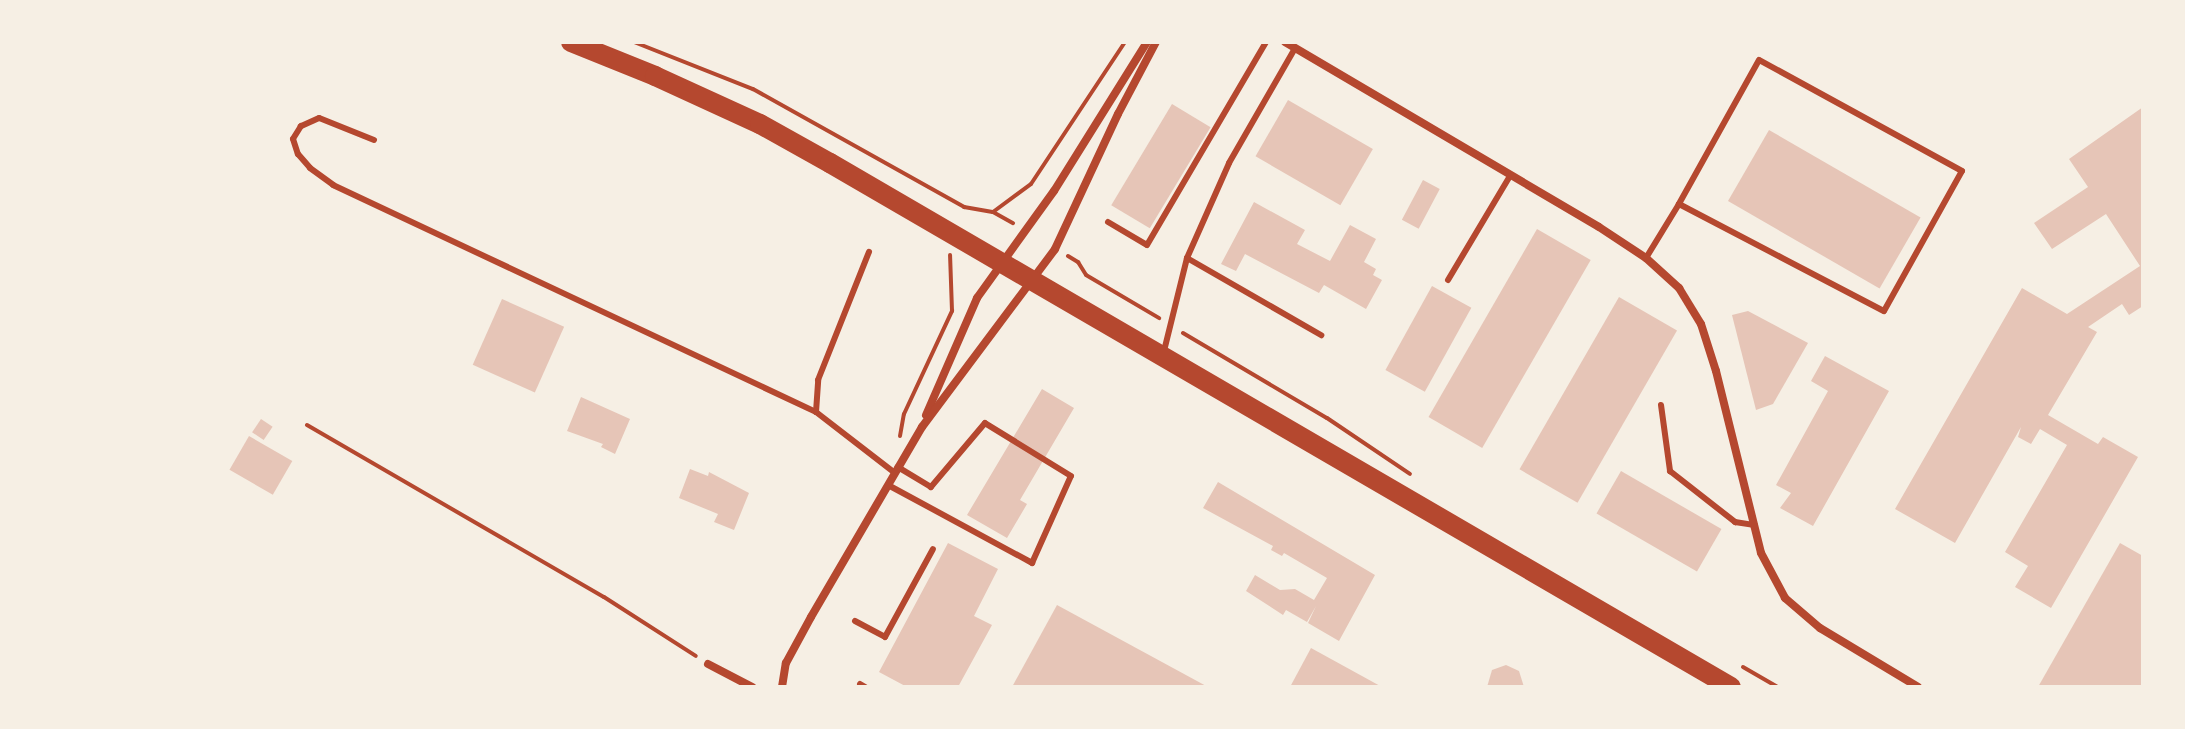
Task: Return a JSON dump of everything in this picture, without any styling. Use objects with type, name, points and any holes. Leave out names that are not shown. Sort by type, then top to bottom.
[{"type":"main road","points":[[571,42],[760,124],[960,236],[1731,687]]},
{"type":"street","points":[[922,427],[977,298],[1027,231],[1147,42]]},
{"type":"street","points":[[782,687],[786,663],[922,427],[1055,249],[1118,114],[1156,42]]},
{"type":"street","points":[[1285,42],[1646,258],[1679,288],[1701,324],[1716,371],[1761,553],[1772,576],[1799,612],[1918,687]]},
{"type":"street","points":[[708,664],[752,687]]},
{"type":"lane","points":[[1108,222],[1147,245],[1266,42]]},
{"type":"lane","points":[[1163,354],[1187,258],[1229,163],[1295,48]]},
{"type":"lane","points":[[1646,258],[1759,60],[1962,171],[1884,311],[1679,204]]},
{"type":"lane","points":[[374,140],[319,118],[301,126],[293,139],[298,154],[310,168],[333,185],[816,412],[897,470],[931,487],[985,423],[1071,476],[1032,563],[888,485]]},
{"type":"lane","points":[[1448,280],[1510,176]]},
{"type":"lane","points":[[816,412],[818,380],[869,252]]},
{"type":"lane","points":[[1187,258],[1321,335]]},
{"type":"lane","points":[[1661,405],[1670,471],[1735,522],[1755,525]]},
{"type":"lane","points":[[855,621],[885,637],[933,549]]},
{"type":"path","points":[[634,42],[753,89],[964,207],[993,212],[1027,231]]},
{"type":"path","points":[[993,212],[1031,184],[1125,42]]},
{"type":"path","points":[[908,451],[898,433],[952,311],[953,283],[948,258],[960,236]]},
{"type":"path","points":[[1055,249],[1078,262],[1086,275],[1327,418],[1420,480]]},
{"type":"path","points":[[307,425],[604,597],[708,664]]},
{"type":"path","points":[[1737,664],[1777,687]]},
{"type":"building","points":[[1288,100],[1373,149],[1340,205],[1256,156]]},
{"type":"building","points":[[1172,104],[1211,127],[1150,228],[1111,205]]},
{"type":"building","points":[[2143,107],[2143,306],[2129,315],[2122,304],[2088,327],[2097,332],[2048,415],[2098,444],[2103,437],[2138,457],[2051,608],[2015,587],[2028,566],[2005,552],[2067,445],[2040,429],[2031,444],[2018,437],[2021,427],[1955,543],[1895,509],[2022,288],[2067,314],[2140,266],[2106,214],[2052,249],[2034,223],[2088,187],[2069,159]]},
{"type":"building","points":[[1769,130],[1921,217],[1880,289],[1728,201]]},
{"type":"building","points":[[1423,180],[1440,189],[1419,229],[1402,220]]},
{"type":"building","points":[[1254,202],[1305,230],[1297,244],[1330,261],[1350,225],[1376,239],[1364,262],[1376,269],[1373,275],[1382,280],[1366,309],[1324,285],[1319,293],[1245,254],[1236,271],[1221,264]]},
{"type":"building","points":[[1537,229],[1591,260],[1482,448],[1428,417]]},
{"type":"building","points":[[1432,286],[1471,308],[1425,392],[1385,370]]},
{"type":"building","points":[[1619,297],[1677,330],[1578,503],[1520,469]]},
{"type":"building","points":[[502,299],[564,327],[535,392],[473,365]]},
{"type":"building","points":[[1748,311],[1808,343],[1773,404],[1756,410],[1732,315]]},
{"type":"building","points":[[1825,356],[1889,391],[1813,526],[1780,508],[1791,493],[1776,485],[1828,391],[1811,381]]},
{"type":"building","points":[[1042,389],[1074,408],[1020,500],[1027,504],[1007,538],[967,515]]},
{"type":"building","points":[[581,397],[630,419],[615,454],[601,447],[603,444],[567,431]]},
{"type":"building","points":[[261,419],[273,427],[264,440],[252,432]]},
{"type":"building","points":[[249,436],[292,461],[273,495],[230,470]]},
{"type":"building","points":[[690,469],[708,476],[709,472],[749,493],[734,530],[714,522],[718,514],[679,498]]},
{"type":"building","points":[[1621,471],[1721,529],[1697,571],[1596,513]]},
{"type":"building","points":[[1218,482],[1375,575],[1339,641],[1308,623],[1316,606],[1307,622],[1286,610],[1283,615],[1246,591],[1255,575],[1280,590],[1295,589],[1314,600],[1327,578],[1284,553],[1282,556],[1271,550],[1273,546],[1203,508]]},
{"type":"building","points":[[948,543],[998,569],[974,616],[992,625],[958,687],[907,687],[879,672]]},
{"type":"building","points":[[2120,543],[2143,556],[2143,687],[2038,687]]},
{"type":"building","points":[[1057,605],[1208,687],[1012,687]]},
{"type":"building","points":[[1311,648],[1382,687],[1290,687]]},
{"type":"building","points":[[1506,665],[1519,671],[1524,687],[1487,687],[1492,670]]}]
